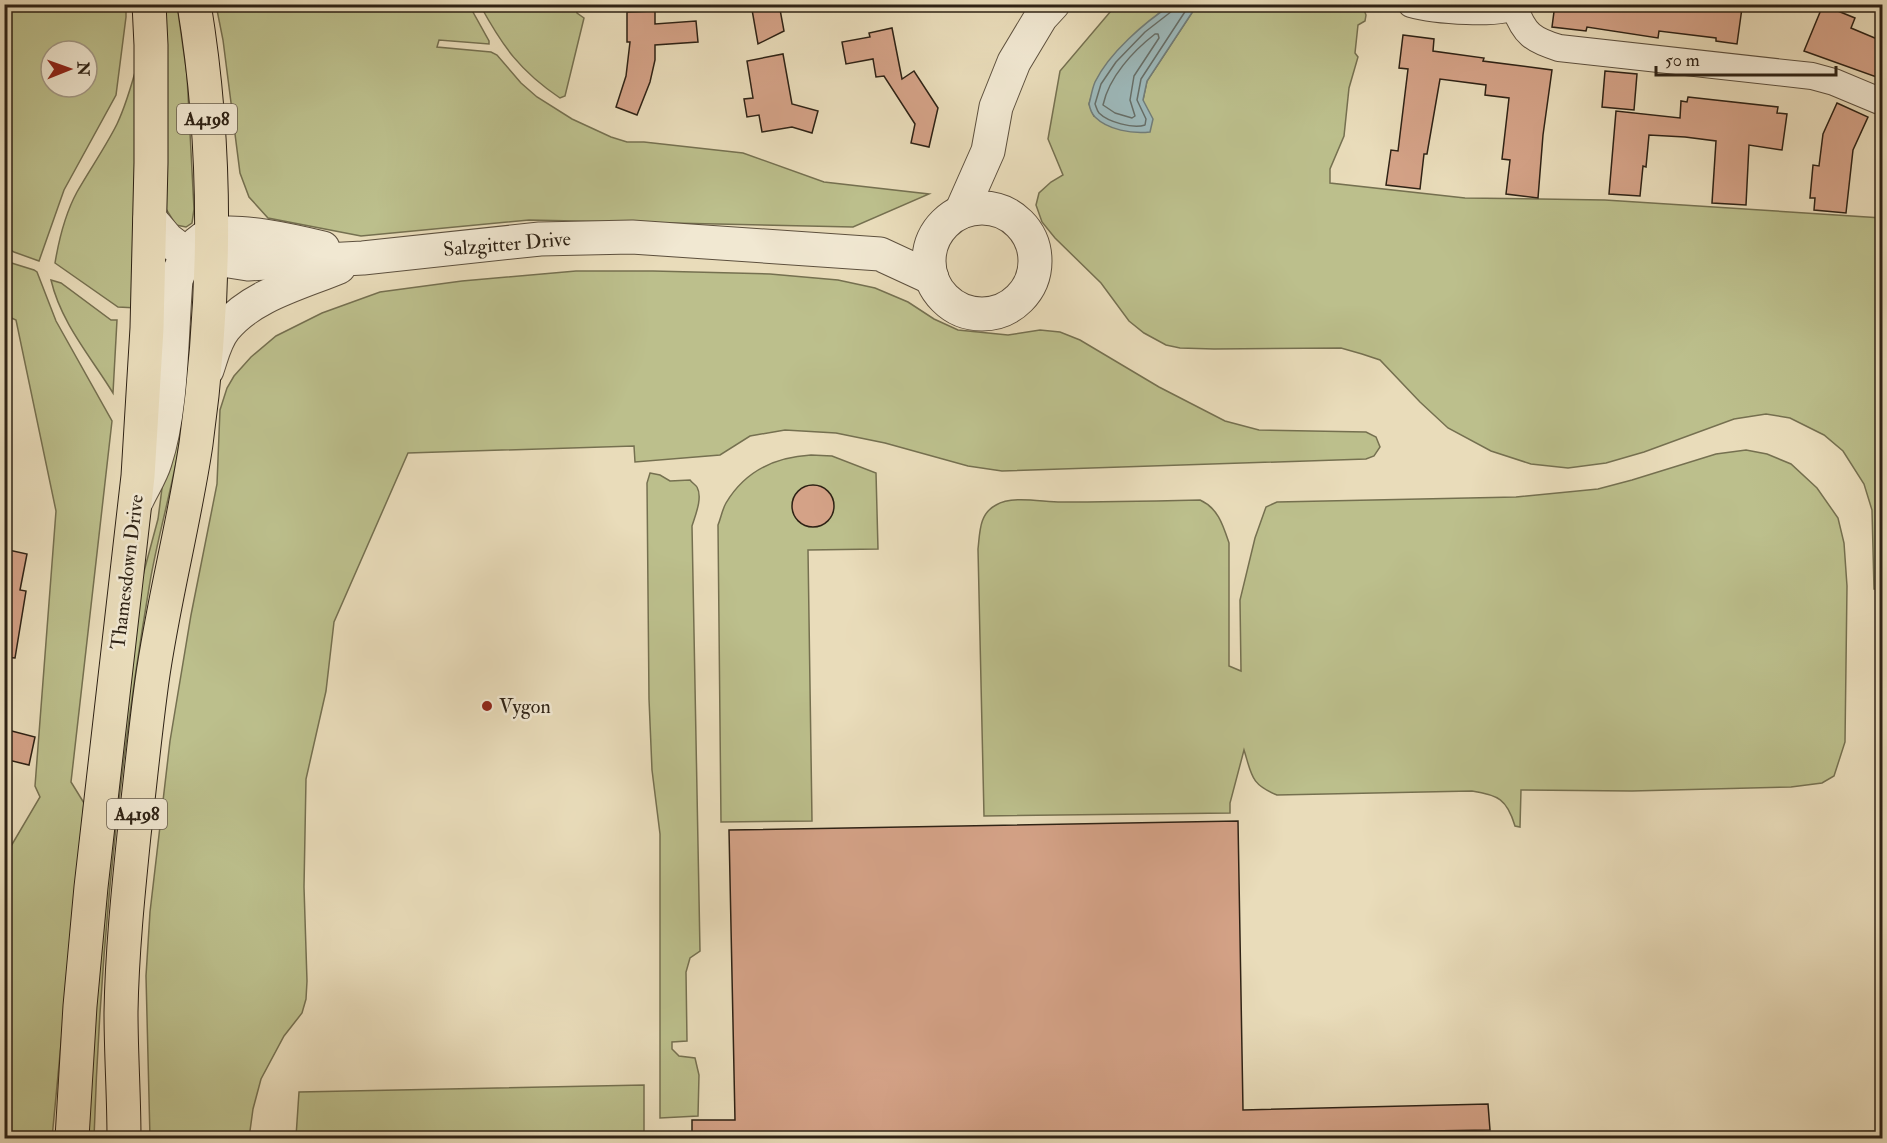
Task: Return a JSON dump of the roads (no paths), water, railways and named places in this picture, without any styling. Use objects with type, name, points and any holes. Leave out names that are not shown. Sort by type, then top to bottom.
[{"type":"main road","name":"Thamesdown Drive","points":[[72,1138],[80,1006],[92,875],[136,501],[147,328],[150,219],[152,95],[149,4]]},
{"type":"main road","name":"Thamesdown Drive","points":[[124,1138],[121,1012],[128,899],[152,678],[187,498],[207,326],[204,249],[207,114],[201,46],[194,4]]},
{"type":"main road","points":[[103,1138],[104,1115],[121,1012]]},
{"type":"street","points":[[988,152],[1008,214],[1021,224],[1030,237],[1036,253],[1036,270],[1030,286],[1020,300],[1005,310],[991,314],[969,313],[948,303],[938,292],[932,278],[929,261],[932,243],[950,220],[988,152],[996,107],[1011,69],[1026,40],[1041,17],[1053,4]]},
{"type":"street","points":[[1411,4],[1423,8],[1477,11],[1504,10],[1517,6],[1520,23],[1526,32],[1541,42],[1559,48],[1812,76],[1834,82],[1882,102]]},
{"type":"street","name":"Salzgitter Drive","points":[[880,254],[976,208],[993,208],[1008,214]]},
{"type":"street","points":[[150,219],[167,239],[180,249],[204,249]]},
{"type":"street","points":[[136,501],[155,462],[164,421],[176,280],[180,269],[204,249],[231,234],[278,238],[363,258]]},
{"type":"street","name":"Salzgitter Drive","points":[[363,258],[500,242],[568,238],[668,239],[880,254],[932,278]]},
{"type":"street","points":[[202,383],[218,340],[225,328],[238,316],[267,296],[363,258]]},
{"type":"water","points":[[1171,5],[1197,5],[1147,81],[1143,100],[1153,119],[1150,132],[1128,132],[1100,121],[1092,113],[1089,104],[1095,82],[1101,71],[1128,39]]},
{"type":"place","name":"Vygon","points":[[487,706]]}]
